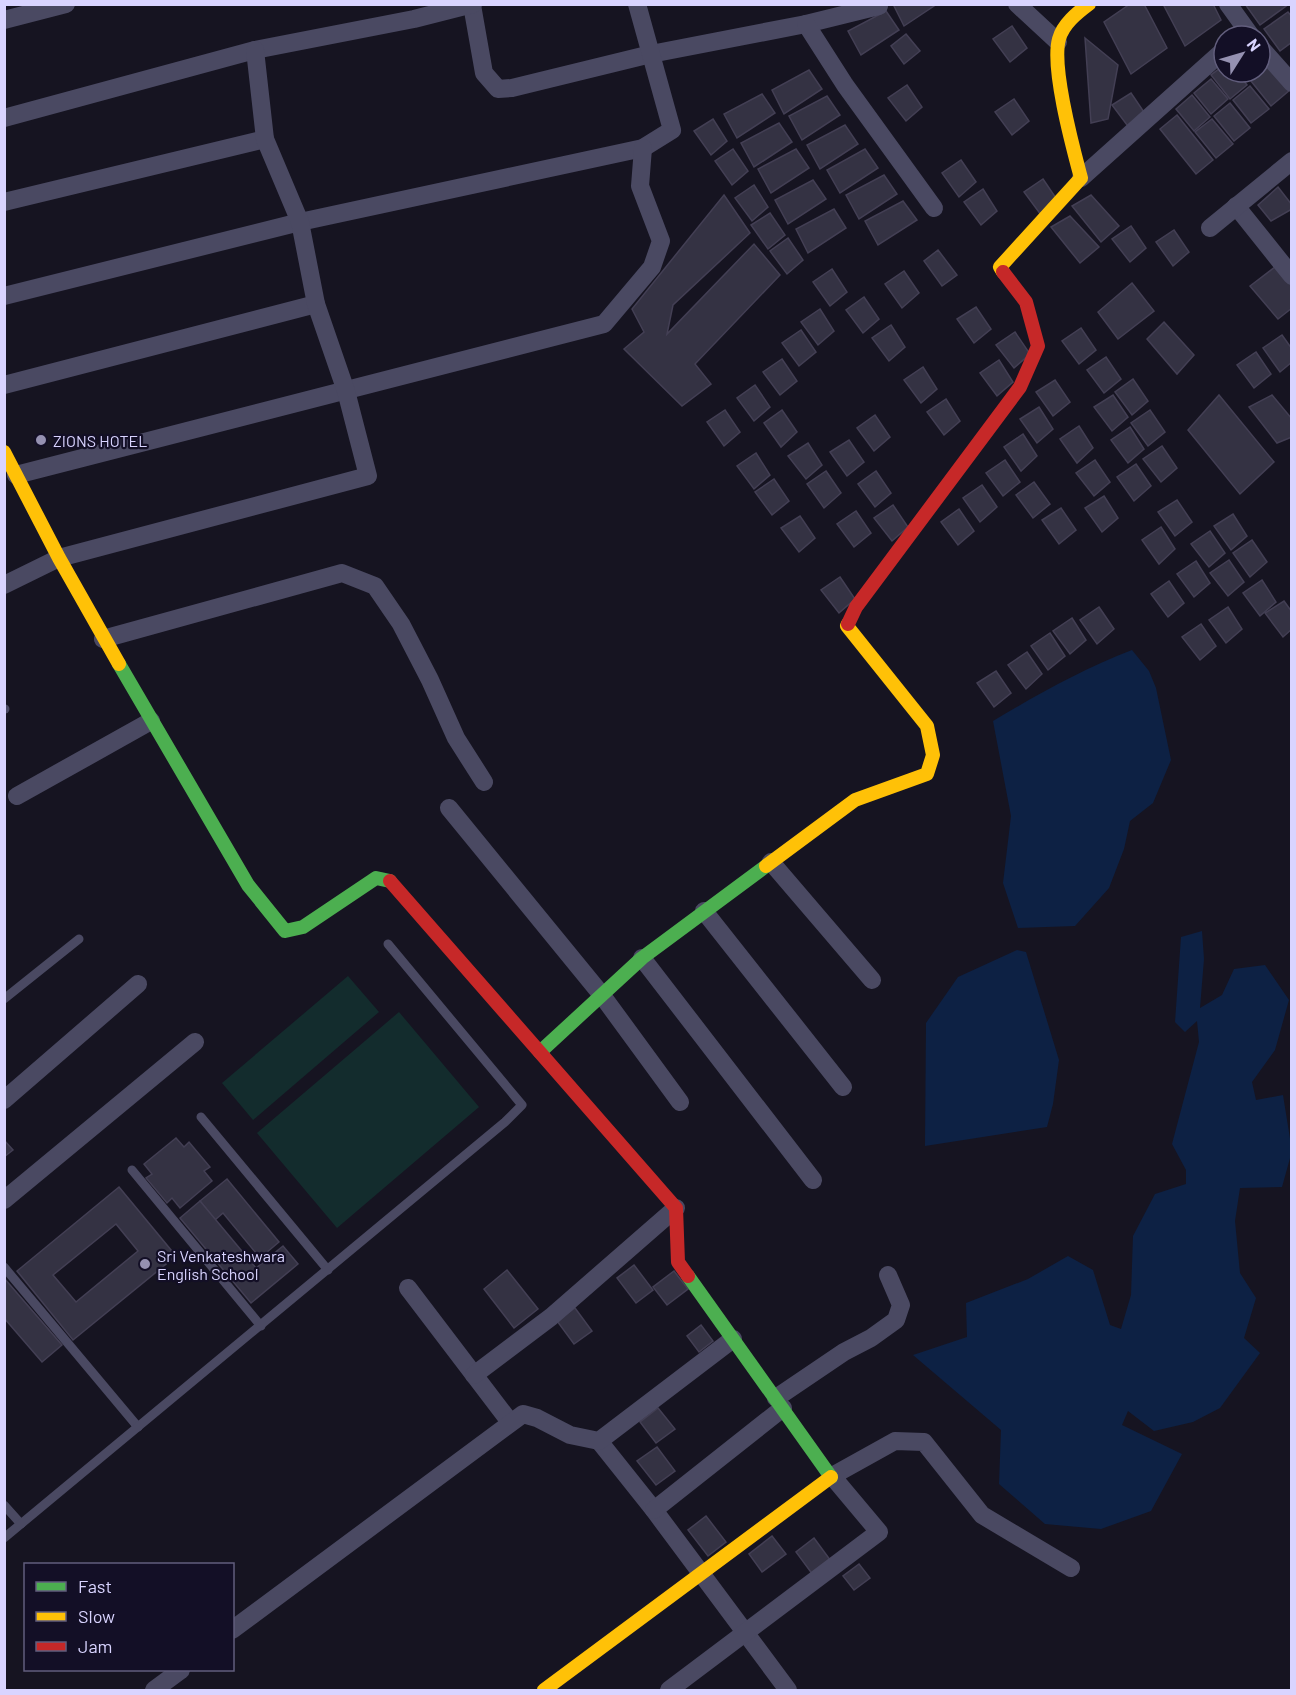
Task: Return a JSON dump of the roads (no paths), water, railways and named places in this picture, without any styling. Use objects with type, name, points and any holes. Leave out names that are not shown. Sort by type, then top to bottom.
[{"type":"street","points":[[4,20],[66,4]]},
{"type":"street","points":[[4,296],[300,222],[643,148],[672,130],[637,4]]},
{"type":"street","points":[[1017,4],[1058,42]]},
{"type":"street","points":[[1081,178],[1072,147],[1061,83],[1058,42],[1069,19],[1089,4]]},
{"type":"street","points":[[1228,4],[1240,24]]},
{"type":"street","points":[[4,118],[255,50],[414,19],[472,5],[484,73],[498,89],[512,88],[651,54],[806,24],[879,6]]},
{"type":"street","points":[[806,24],[845,85],[934,208]]},
{"type":"street","points":[[4,585],[59,558],[368,476],[346,391],[316,304],[300,222],[265,139],[255,50]]},
{"type":"street","points":[[1272,60],[1292,83]]},
{"type":"street","points":[[540,1052],[642,958],[855,800],[927,774],[933,754],[927,726],[847,626],[856,607],[1020,387],[1038,346],[1026,302],[1000,267],[1081,178],[1212,61]]},
{"type":"street","points":[[4,201],[265,139]]},
{"type":"street","points":[[16,475],[604,324],[652,267],[661,240],[640,186],[643,148]]},
{"type":"street","points":[[1210,228],[1292,161]]},
{"type":"street","points":[[1236,206],[1292,276]]},
{"type":"street","points":[[4,385],[316,304]]},
{"type":"street","points":[[4,452],[103,639],[248,885],[285,932],[303,927],[375,878],[389,880],[676,1208],[678,1262],[832,1476],[879,1532],[669,1690]]},
{"type":"street","points":[[103,639],[342,573],[375,586],[395,614],[430,680],[456,738],[484,782]]},
{"type":"street","points":[[17,796],[151,720]]},
{"type":"street","points":[[449,808],[602,994],[680,1102]]},
{"type":"street","points":[[771,862],[872,980]]},
{"type":"street","points":[[704,911],[843,1086]]},
{"type":"street","points":[[642,958],[813,1179]]},
{"type":"street","points":[[4,1100],[138,984]]},
{"type":"street","points":[[4,1200],[195,1042]]},
{"type":"street","points":[[474,1375],[551,1317],[676,1208]]},
{"type":"street","points":[[654,1510],[779,1403],[844,1352],[871,1338],[896,1320],[901,1305],[888,1275]]},
{"type":"street","points":[[408,1288],[510,1422]]},
{"type":"street","points":[[599,1441],[733,1339]]},
{"type":"street","points":[[234,1629],[523,1414],[537,1418],[570,1435],[599,1441],[654,1510],[788,1690]]},
{"type":"street","points":[[544,1690],[832,1476],[895,1441],[924,1442],[982,1515],[1071,1568]]},
{"type":"street","points":[[154,1690],[180,1671]]},
{"type":"lane","points":[[4,999],[79,939]]},
{"type":"lane","points":[[4,1538],[506,1122],[522,1105],[388,944]]},
{"type":"lane","points":[[201,1117],[328,1270]]},
{"type":"lane","points":[[132,1170],[261,1326]]},
{"type":"lane","points":[[4,1267],[138,1426]]},
{"type":"lane","points":[[4,1505],[21,1524]]},
{"type":"water","points":[[1132,650],[1149,671],[1156,688],[1171,760],[1153,803],[1130,821],[1124,849],[1109,888],[1075,926],[1018,928],[1003,883],[1011,816],[993,721],[1096,665]]},
{"type":"water","points":[[1202,931],[1204,959],[1200,1008],[1222,995],[1234,969],[1265,965],[1289,1000],[1275,1050],[1252,1082],[1256,1100],[1283,1095],[1292,1151],[1282,1187],[1240,1188],[1235,1221],[1240,1273],[1256,1298],[1244,1338],[1260,1353],[1220,1408],[1193,1422],[1154,1431],[1128,1411],[1122,1425],[1182,1454],[1151,1511],[1101,1529],[1045,1524],[999,1484],[1001,1430],[913,1355],[967,1337],[966,1303],[1028,1279],[1068,1256],[1093,1270],[1110,1325],[1121,1329],[1131,1295],[1133,1236],[1155,1194],[1186,1184],[1186,1170],[1172,1144],[1199,1042],[1197,1021],[1185,1032],[1175,1022],[1181,937]]},
{"type":"water","points":[[1017,950],[1026,952],[1059,1060],[1053,1104],[1047,1127],[925,1146],[926,1023],[958,977]]},
{"type":"place","name":"ZIONS HOTEL","points":[[41,440]]},
{"type":"place","name":"Sri Venkateshwara English School","points":[[145,1264]]}]
